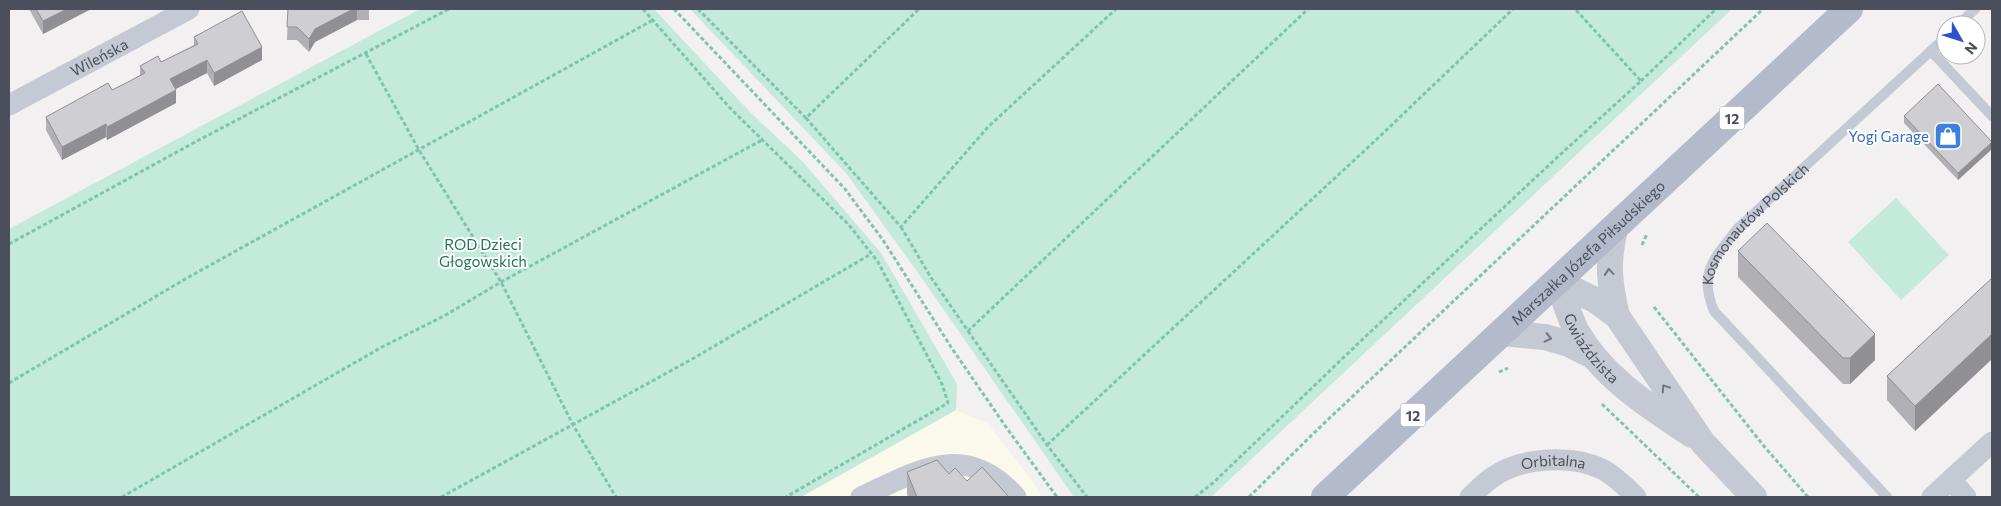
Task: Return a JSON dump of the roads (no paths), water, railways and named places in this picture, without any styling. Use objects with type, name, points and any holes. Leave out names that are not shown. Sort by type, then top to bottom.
[{"type":"main road","name":"Marszałka Józefa Piłsudskiego","points":[[1325,497],[1849,9]]},
{"type":"street","name":"Wileńska","points":[[9,104],[189,9]]},
{"type":"street","points":[[1615,228],[1608,267],[1617,316]]},
{"type":"street","name":"Gwiaździsta","points":[[1558,282],[1595,300],[1617,316],[1702,442],[1754,497]]},
{"type":"street","name":"Gwiaździsta","points":[[1558,282],[1577,332],[1593,356],[1638,399],[1702,442]]},
{"type":"street","points":[[1501,332],[1545,337],[1569,344],[1593,356]]},
{"type":"street","points":[[1932,497],[1992,442]]},
{"type":"street","name":"Orbitalna","points":[[1470,497],[1493,476],[1520,463],[1554,459],[1584,464],[1603,470],[1622,483],[1636,497]]},
{"type":"street","points":[[861,497],[921,469],[939,465],[960,464],[976,467],[996,479],[1016,497]]},
{"type":"street","points":[[1951,480],[1966,497]]},
{"type":"lane","name":"Kosmonautów Polskich","points":[[1887,497],[1714,311],[1708,295],[1707,276],[1715,257],[1737,229],[1936,47]]},
{"type":"lane","points":[[1932,51],[1992,116]]},
{"type":"place","name":"Yogi Garage","points":[[1948,136]]},
{"type":"park label","name":"ROD Dzieci Głogowskich","points":[[483,252]]}]
